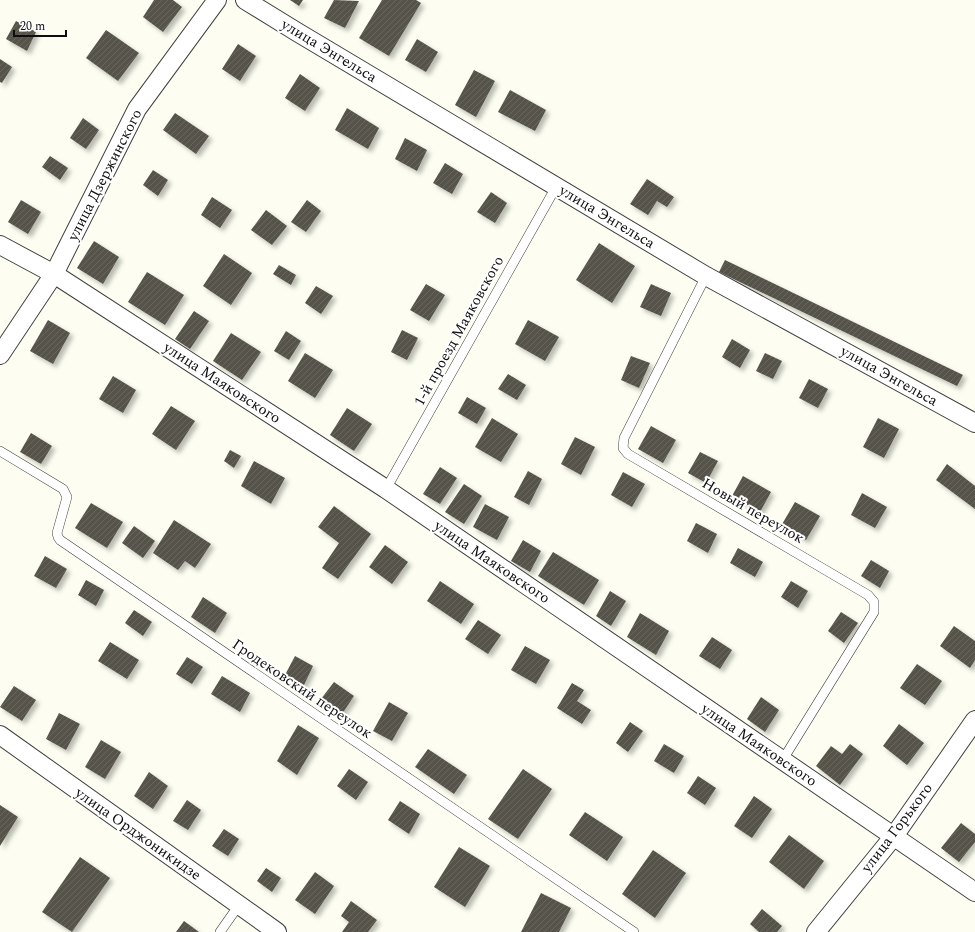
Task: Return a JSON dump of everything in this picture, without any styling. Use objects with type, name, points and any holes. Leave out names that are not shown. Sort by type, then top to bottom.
[{"type":"street","name":"улица Дзержинского","points":[[0,355],[54,274],[137,110],[217,0]]},
{"type":"street","name":"улица Энгельса","points":[[245,0],[706,276],[975,423]]},
{"type":"street","name":"улица Маяковского","points":[[0,245],[54,274],[386,489],[975,892]]},
{"type":"street","name":"улица Горького","points":[[816,932],[894,836],[975,720]]},
{"type":"street","name":"улица Орджоникидзе","points":[[0,736],[277,932]]},
{"type":"lane","name":"1-й проезд Маяковского","points":[[386,489],[556,187]]},
{"type":"lane","name":"Новый переулок","points":[[706,276],[624,438],[623,448],[628,454],[868,595],[874,602],[874,612],[782,761]]},
{"type":"lane","name":"Гродековский переулок","points":[[0,451],[54,483],[66,492],[67,497],[57,533],[60,540],[634,932]]},
{"type":"lane","points":[[220,932],[239,906]]},
{"type":"building","points":[[154,0],[173,0],[182,7],[163,32],[143,17]]},
{"type":"building","points":[[290,0],[303,0],[299,6]]},
{"type":"building","points":[[334,0],[359,1],[345,28],[324,18]]},
{"type":"building","points":[[382,0],[416,0],[421,3],[389,56],[359,38]]},
{"type":"building","points":[[16,21],[36,32],[27,51],[6,39]]},
{"type":"building","points":[[106,30],[139,53],[118,81],[86,58]]},
{"type":"building","points":[[417,39],[438,52],[426,72],[405,60]]},
{"type":"building","points":[[238,44],[256,56],[240,81],[222,69]]},
{"type":"building","points":[[0,59],[12,67],[2,83],[0,82]]},
{"type":"building","points":[[474,70],[495,81],[476,117],[455,105]]},
{"type":"building","points":[[300,74],[320,88],[305,111],[285,98]]},
{"type":"building","points":[[510,90],[546,110],[535,131],[498,112]]},
{"type":"building","points":[[347,108],[379,128],[368,149],[335,130]]},
{"type":"building","points":[[175,113],[209,136],[196,154],[163,130]]},
{"type":"building","points":[[83,118],[99,130],[86,149],[70,138]]},
{"type":"building","points":[[405,138],[427,150],[417,171],[395,159]]},
{"type":"building","points":[[50,156],[68,168],[60,180],[42,167]]},
{"type":"building","points":[[445,163],[463,174],[452,194],[433,183]]},
{"type":"building","points":[[153,170],[168,180],[158,196],[143,185]]},
{"type":"building","points":[[647,179],[674,197],[667,207],[657,201],[648,215],[630,204]]},
{"type":"building","points":[[491,192],[507,203],[495,223],[477,212]]},
{"type":"building","points":[[212,197],[232,210],[220,228],[201,215]]},
{"type":"building","points":[[21,200],[41,212],[28,234],[8,222]]},
{"type":"building","points":[[307,200],[321,211],[306,232],[291,222]]},
{"type":"building","points":[[266,210],[287,226],[272,245],[251,230]]},
{"type":"building","points":[[94,241],[119,257],[103,284],[77,268]]},
{"type":"building","points":[[599,243],[635,266],[612,303],[576,280]]},
{"type":"building","points":[[224,254],[252,273],[231,305],[203,286]]},
{"type":"building","points":[[725,260],[963,375],[957,386],[719,272]]},
{"type":"building","points":[[279,265],[296,275],[291,285],[273,274]]},
{"type":"building","points":[[147,272],[184,295],[165,325],[128,302]]},
{"type":"building","points":[[426,284],[445,295],[429,321],[410,310]]},
{"type":"building","points":[[651,284],[671,293],[661,316],[640,307]]},
{"type":"building","points":[[316,286],[333,296],[321,314],[305,303]]},
{"type":"building","points":[[194,311],[209,321],[190,349],[175,339]]},
{"type":"building","points":[[48,320],[70,333],[53,364],[30,351]]},
{"type":"building","points":[[528,320],[559,337],[545,361],[515,344]]},
{"type":"building","points":[[402,330],[418,338],[407,360],[391,352]]},
{"type":"building","points":[[286,331],[301,341],[289,360],[274,351]]},
{"type":"building","points":[[231,333],[261,352],[242,380],[213,361]]},
{"type":"building","points":[[732,339],[750,350],[740,368],[722,357]]},
{"type":"building","points":[[305,353],[333,370],[315,398],[288,381]]},
{"type":"building","points":[[765,353],[782,361],[773,379],[756,371]]},
{"type":"building","points":[[631,356],[650,363],[639,388],[621,380]]},
{"type":"building","points":[[508,374],[526,385],[517,400],[498,389]]},
{"type":"building","points":[[113,376],[136,390],[123,413],[99,399]]},
{"type":"building","points":[[809,379],[828,389],[818,408],[799,398]]},
{"type":"building","points":[[467,397],[486,408],[477,424],[458,413]]},
{"type":"building","points":[[171,406],[195,421],[176,450],[152,434]]},
{"type":"building","points":[[347,408],[372,424],[354,451],[330,435]]},
{"type":"building","points":[[492,418],[518,434],[501,462],[475,447]]},
{"type":"building","points":[[878,418],[899,429],[884,458],[863,447]]},
{"type":"building","points":[[651,426],[676,440],[663,463],[638,449]]},
{"type":"building","points":[[31,433],[52,446],[41,464],[20,452]]},
{"type":"building","points":[[575,437],[595,447],[581,475],[561,464]]},
{"type":"building","points":[[230,450],[241,456],[234,468],[224,461]]},
{"type":"building","points":[[700,452],[718,461],[706,483],[688,473]]},
{"type":"building","points":[[254,461],[285,478],[271,504],[241,486]]},
{"type":"building","points":[[947,464],[975,486],[975,509],[936,480]]},
{"type":"building","points":[[440,467],[457,478],[440,504],[423,494]]},
{"type":"building","points":[[528,471],[542,479],[529,505],[514,497]]},
{"type":"building","points":[[623,472],[645,484],[632,507],[611,495]]},
{"type":"building","points":[[743,476],[771,492],[760,512],[732,496]]},
{"type":"building","points":[[464,484],[482,496],[464,524],[445,512]]},
{"type":"building","points":[[862,493],[887,507],[875,528],[851,515]]},
{"type":"building","points":[[795,502],[820,516],[806,540],[781,526]]},
{"type":"building","points":[[91,503],[123,522],[107,548],[75,528]]},
{"type":"building","points":[[485,504],[509,517],[497,540],[473,527]]},
{"type":"building","points":[[334,506],[371,534],[338,579],[322,568],[339,543],[318,527]]},
{"type":"building","points":[[174,520],[211,544],[195,568],[185,561],[178,570],[153,553]]},
{"type":"building","points":[[696,523],[717,534],[708,553],[687,541]]},
{"type":"building","points":[[134,526],[155,541],[143,558],[122,543]]},
{"type":"building","points":[[523,540],[541,551],[530,572],[511,561]]},
{"type":"building","points":[[385,545],[408,562],[392,584],[369,567]]},
{"type":"building","points":[[738,548],[763,562],[755,577],[730,563]]},
{"type":"building","points":[[553,552],[599,580],[584,605],[538,576]]},
{"type":"building","points":[[45,556],[67,569],[56,588],[34,576]]},
{"type":"building","points":[[871,560],[889,571],[880,588],[861,576]]},
{"type":"building","points":[[86,580],[104,590],[96,606],[78,595]]},
{"type":"building","points":[[440,581],[474,604],[461,624],[427,601]]},
{"type":"building","points":[[791,581],[808,591],[798,608],[781,597]]},
{"type":"building","points":[[610,591],[626,601],[611,626],[596,616]]},
{"type":"building","points":[[203,597],[227,613],[215,633],[191,617]]},
{"type":"building","points":[[134,610],[152,622],[143,636],[125,623]]},
{"type":"building","points":[[841,612],[858,623],[844,643],[828,631]]},
{"type":"building","points":[[640,613],[669,631],[656,655],[627,637]]},
{"type":"building","points":[[478,620],[501,635],[488,654],[465,639]]},
{"type":"building","points":[[954,626],[975,641],[975,660],[970,668],[940,646]]},
{"type":"building","points":[[712,637],[732,650],[720,669],[699,656]]},
{"type":"building","points":[[110,642],[139,660],[127,679],[98,661]]},
{"type":"building","points":[[525,646],[550,660],[536,684],[511,670]]},
{"type":"building","points":[[295,656],[313,666],[304,685],[285,675]]},
{"type":"building","points":[[187,657],[203,667],[192,684],[176,674]]},
{"type":"building","points":[[917,664],[942,681],[925,705],[900,688]]},
{"type":"building","points":[[222,676],[250,693],[240,712],[211,694]]},
{"type":"building","points":[[334,682],[354,696],[342,714],[321,699]]},
{"type":"building","points":[[572,683],[584,690],[577,701],[591,710],[582,724],[557,708]]},
{"type":"building","points":[[14,686],[36,700],[22,721],[0,707]]},
{"type":"building","points":[[761,697],[779,710],[765,732],[747,719]]},
{"type":"building","points":[[389,702],[408,713],[392,741],[373,731]]},
{"type":"building","points":[[59,713],[80,724],[66,750],[46,739]]},
{"type":"building","points":[[630,722],[643,731],[628,752],[616,743]]},
{"type":"building","points":[[899,724],[924,743],[907,765],[883,746]]},
{"type":"building","points":[[298,725],[319,738],[297,775],[277,761]]},
{"type":"building","points":[[101,740],[121,752],[105,779],[85,767]]},
{"type":"building","points":[[664,744],[684,756],[674,773],[654,761]]},
{"type":"building","points":[[850,744],[863,754],[840,785],[816,766],[831,746],[842,754]]},
{"type":"building","points":[[428,749],[467,775],[454,794],[415,767]]},
{"type":"building","points":[[349,769],[368,782],[356,800],[337,786]]},
{"type":"building","points":[[523,769],[552,789],[518,839],[488,819]]},
{"type":"building","points":[[149,772],[168,786],[153,809],[134,796]]},
{"type":"building","points":[[698,776],[716,788],[705,805],[687,793]]},
{"type":"building","points":[[754,796],[772,809],[752,838],[734,826]]},
{"type":"building","points":[[187,800],[201,810],[188,830],[173,821]]},
{"type":"building","points":[[400,801],[420,814],[409,834],[388,820]]},
{"type":"building","points":[[0,805],[18,817],[0,846]]},
{"type":"building","points":[[585,812],[623,837],[607,861],[569,835]]},
{"type":"building","points":[[961,823],[975,834],[975,842],[959,862],[941,848]]},
{"type":"building","points":[[224,829],[239,839],[228,856],[212,846]]},
{"type":"building","points":[[789,835],[824,861],[804,889],[769,862]]},
{"type":"building","points":[[459,847],[490,866],[465,907],[434,887]]},
{"type":"building","points":[[653,850],[686,873],[655,918],[622,894]]},
{"type":"building","points":[[80,857],[110,878],[72,932],[42,912]]},
{"type":"building","points":[[266,868],[281,878],[272,892],[257,881]]},
{"type":"building","points":[[315,872],[334,886],[315,914],[295,900]]},
{"type":"building","points":[[541,893],[571,908],[559,932],[521,932]]},
{"type":"building","points":[[351,901],[377,920],[368,932],[342,932],[349,922],[341,916]]},
{"type":"building","points":[[762,909],[782,926],[777,932],[759,932],[750,924]]},
{"type":"building","points":[[184,921],[199,932],[176,932]]}]
